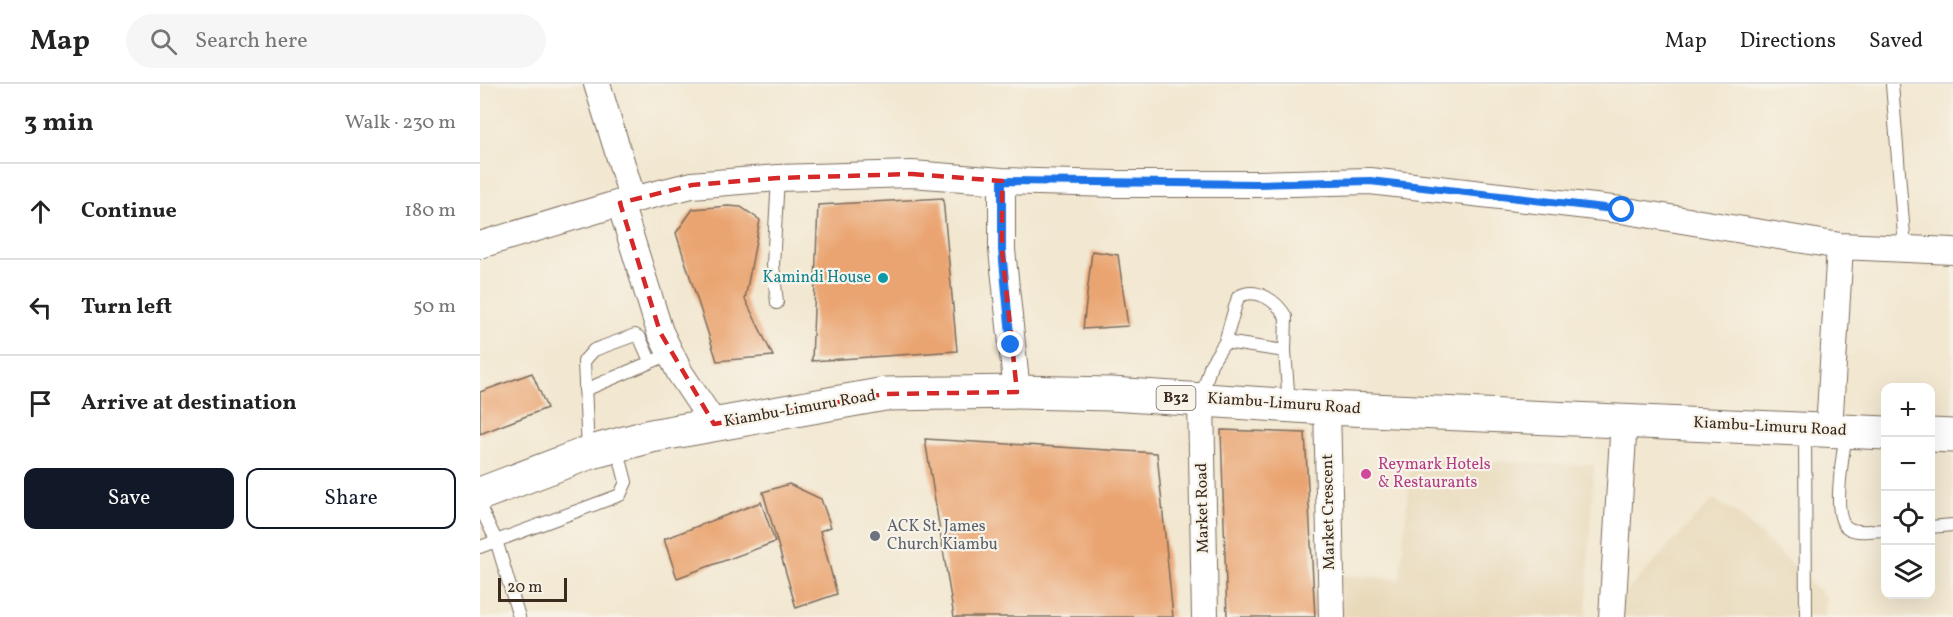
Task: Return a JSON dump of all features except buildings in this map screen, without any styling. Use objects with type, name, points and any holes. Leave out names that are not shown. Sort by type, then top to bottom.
[{"type":"highway","name":"Kiambu-Limuru Road","points":[[480,494],[602,449],[714,424],[885,394],[1017,392],[1201,399],[1327,408],[1881,433]]},
{"type":"highway","points":[[1935,435],[1953,436]]},
{"type":"street","points":[[597,84],[660,332],[661,358],[680,373],[714,424]]},
{"type":"street","points":[[480,245],[692,185],[778,178],[912,174],[1002,181],[1256,184],[1370,181],[1622,210],[1840,246],[1953,251]]},
{"type":"street","points":[[1002,181],[1002,250],[1017,392]]},
{"type":"street","points":[[1826,430],[1840,246]]},
{"type":"street","name":"Market Road","points":[[1201,399],[1205,617]]},
{"type":"street","name":"Market Crescent","points":[[1327,408],[1332,617]]},
{"type":"street","points":[[1612,617],[1624,420]]},
{"type":"lane","points":[[1892,84],[1905,248]]},
{"type":"lane","points":[[777,303],[773,265],[778,178]]},
{"type":"lane","points":[[1201,399],[1211,363],[1225,342],[1238,297],[1258,294],[1271,300],[1286,317],[1285,351],[1289,405]]},
{"type":"lane","points":[[480,547],[620,495],[626,482],[602,449],[585,390],[584,361],[594,350],[635,335],[661,358],[585,390]]},
{"type":"lane","points":[[1225,342],[1285,351]]},
{"type":"lane","points":[[1826,430],[1840,519],[1845,527],[1853,531],[1881,530]]},
{"type":"lane","points":[[1806,617],[1826,430]]},
{"type":"lane","points":[[480,507],[496,540],[519,617]]},
{"type":"lane","points":[[1935,527],[1953,525]]},
{"type":"highlighted area","points":[[912,174],[1002,181],[1002,250],[1017,392],[885,394],[714,424],[660,332],[620,203],[692,185],[778,178]]},
{"type":"shaded area","points":[[1411,458],[1594,465],[1586,617],[1342,617],[1340,575],[1400,579]]},
{"type":"shaded area","points":[[1713,499],[1738,514],[1826,597],[1825,617],[1603,617]]},
{"type":"place","name":"Kamindi House","points":[[883,278]]},
{"type":"place","name":"Reymark Hotels & Restaurants","points":[[1366,474]]},
{"type":"place","name":"ACK St. James Church Kiambu","points":[[875,536]]},
{"type":"route","points":[[1011,345],[1002,250],[1002,181],[1256,184],[1370,181],[1622,210]]}]
